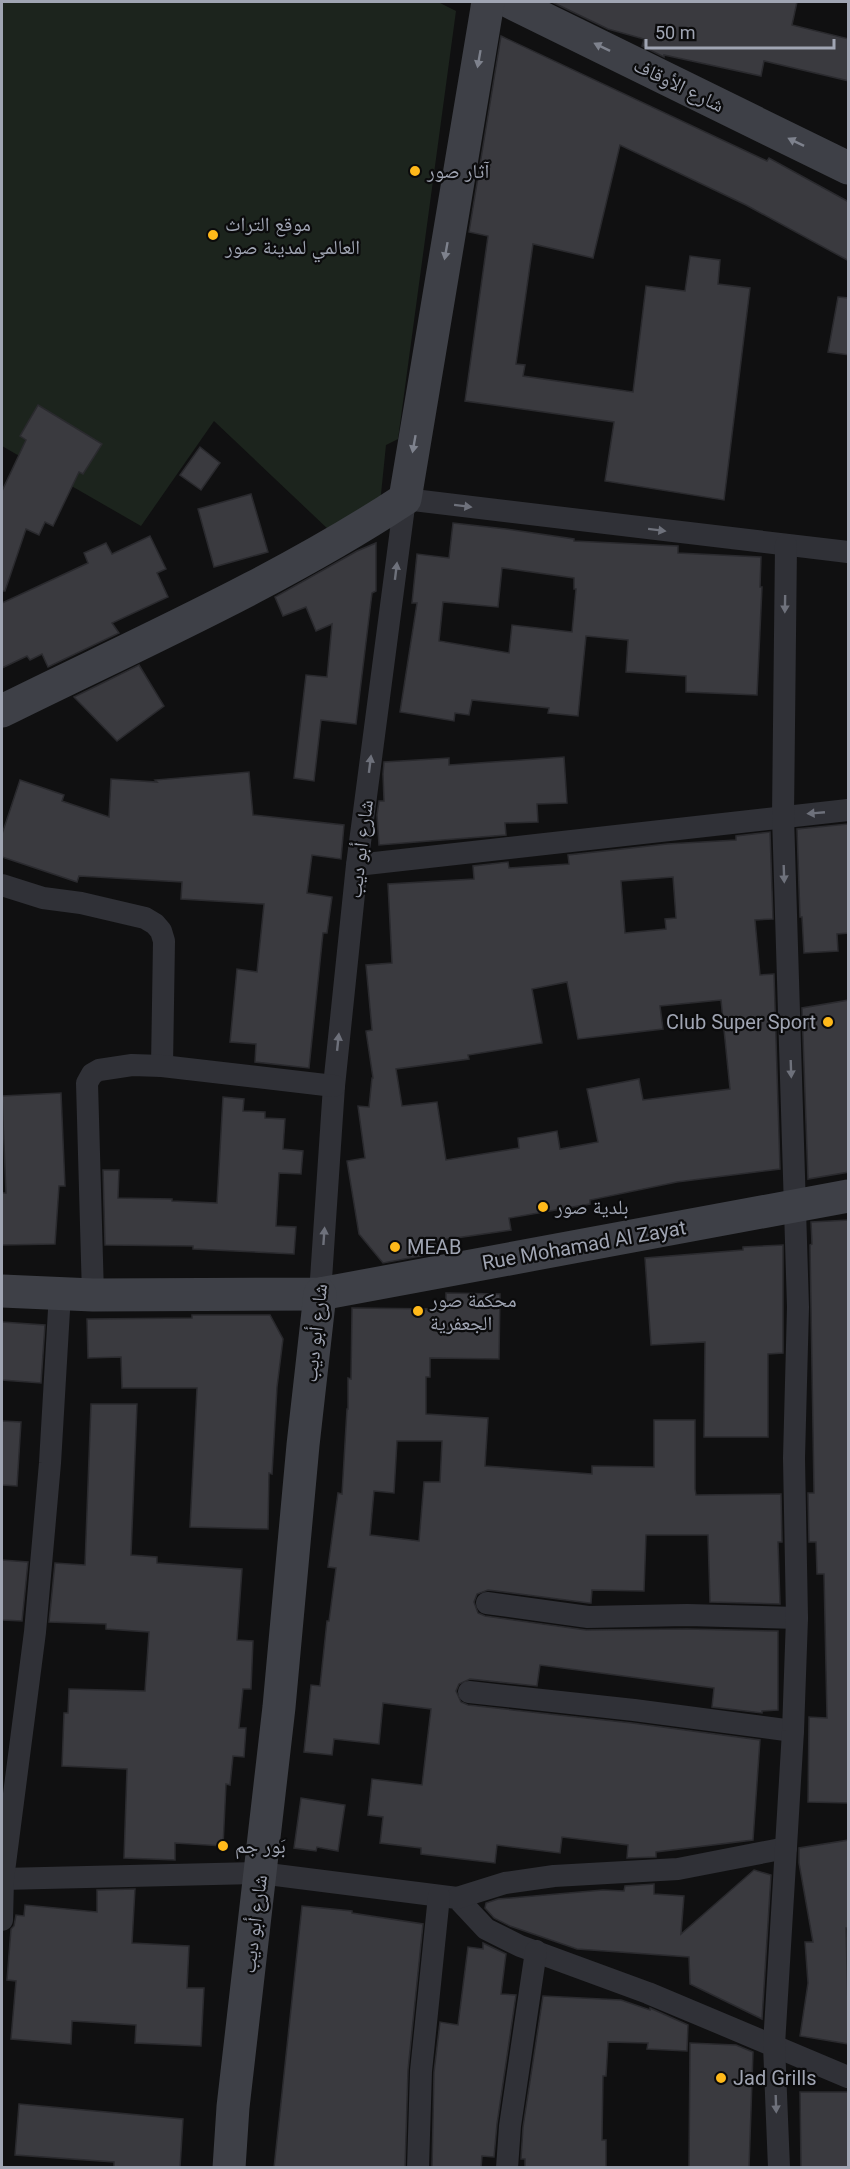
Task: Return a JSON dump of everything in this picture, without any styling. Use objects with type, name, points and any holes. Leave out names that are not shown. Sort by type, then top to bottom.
[{"type":"main road","points":[[2,711],[306,560],[405,500],[489,2]]},
{"type":"main road","name":"شارع الأوقاف","points":[[510,2],[849,168]]},
{"type":"main road","name":"Rue Mohamad Al Zayat","points":[[2,1291],[93,1295],[320,1294],[849,1196]]},
{"type":"main road","name":"شارع أبو ديب","points":[[229,2168],[233,2107],[279,1707],[303,1445],[320,1294]]},
{"type":"street","points":[[405,500],[849,552]]},
{"type":"street","name":"شارع أبو ديب","points":[[320,1294],[333,1086],[357,865],[405,500]]},
{"type":"street","points":[[779,2168],[774,2045],[793,1731],[797,1618],[794,1458],[798,1307],[783,816],[786,545]]},
{"type":"street","points":[[357,865],[849,810]]},
{"type":"street","points":[[2,885],[43,898],[81,903],[145,918],[155,924],[161,931],[164,941],[162,1066]]},
{"type":"street","points":[[93,1295],[87,1083],[92,1074],[109,1068],[132,1065],[162,1066],[333,1086]]},
{"type":"street","points":[[2,1920],[2,1879],[35,1632],[50,1463],[60,1293]]},
{"type":"street","points":[[487,1603],[588,1617],[797,1618]]},
{"type":"street","points":[[469,1692],[634,1710],[793,1731]]},
{"type":"street","points":[[2,1879],[260,1873],[448,1897],[505,1883],[554,1876],[678,1869],[786,1848]]},
{"type":"street","points":[[448,1897],[486,1929],[536,1951],[648,1993],[849,2078]]},
{"type":"street","points":[[418,2168],[421,2072],[448,1897]]},
{"type":"street","points":[[507,2168],[510,2126],[536,1951]]},
{"type":"shaded area","name":"موقع التراث العالمي لمدينة صور","points":[[2,2],[438,2],[456,11],[398,439],[386,445],[380,504],[330,531],[214,421],[141,526],[2,446]]},
{"type":"building","points":[[552,2],[797,2],[792,25],[849,39],[849,81],[764,61],[761,76],[664,55],[664,57],[642,46],[644,39],[608,29]]},
{"type":"building","points":[[501,36],[767,161],[769,158],[849,202],[849,261],[746,205],[620,145],[593,258],[533,244],[516,364],[525,365],[523,376],[633,392],[646,286],[685,291],[690,256],[720,260],[718,284],[750,288],[724,500],[605,481],[614,422],[465,401],[488,236],[469,232]]},
{"type":"building","points":[[838,297],[849,298],[849,355],[828,352]]},
{"type":"building","points":[[38,405],[102,444],[83,474],[79,472],[53,526],[45,522],[39,535],[26,529],[5,591],[2,591],[2,491],[26,440],[20,436]]},
{"type":"building","points":[[200,447],[220,463],[201,490],[180,475]]},
{"type":"building","points":[[251,494],[268,552],[214,567],[198,509]]},
{"type":"building","points":[[453,523],[574,539],[574,541],[678,546],[678,553],[761,557],[760,587],[762,587],[757,695],[686,692],[686,676],[626,672],[628,640],[586,636],[578,716],[548,713],[549,708],[472,700],[469,715],[455,713],[454,721],[400,712],[417,603],[412,603],[417,554],[449,558]],"holes":[[[502,568],[574,578],[574,589],[576,589],[572,632],[512,625],[509,653],[439,641],[443,602],[498,607]]]},
{"type":"building","points":[[150,536],[166,569],[157,573],[168,597],[112,623],[119,633],[48,667],[42,654],[30,660],[27,656],[2,668],[2,603],[88,563],[84,553],[106,543],[112,554]]},
{"type":"building","points":[[376,543],[376,591],[372,593],[356,724],[321,720],[314,781],[294,778],[306,675],[327,677],[332,624],[316,631],[306,607],[283,616],[275,597],[357,551]]},
{"type":"building","points":[[139,665],[164,706],[117,741],[74,697]]},
{"type":"building","points":[[564,757],[567,803],[537,804],[538,822],[505,823],[506,835],[379,845],[377,815],[379,801],[384,801],[384,762],[449,758],[449,765]]},
{"type":"building","points":[[249,772],[253,815],[344,825],[341,859],[312,855],[307,893],[332,897],[327,933],[323,933],[309,1068],[255,1062],[256,1044],[230,1042],[237,969],[257,972],[264,904],[181,899],[182,882],[79,876],[77,882],[2,857],[2,834],[20,780],[64,795],[62,801],[109,817],[111,779],[157,782],[155,780]]},
{"type":"building","points":[[848,824],[849,933],[837,934],[838,951],[804,953],[802,917],[800,917],[797,829]]},
{"type":"building","points":[[770,832],[773,919],[755,920],[760,975],[774,974],[780,1169],[677,1182],[590,1200],[590,1204],[509,1218],[511,1230],[435,1241],[437,1253],[383,1263],[359,1234],[347,1161],[365,1158],[358,1106],[369,1107],[373,1078],[366,1031],[372,1030],[366,965],[392,963],[388,884],[474,879],[473,866],[508,862],[509,868],[569,864],[568,855],[667,844],[736,840],[736,836]],"holes":[[[673,877],[676,918],[665,919],[666,929],[625,933],[621,881]],[[567,982],[578,1039],[663,1029],[660,1006],[721,1000],[730,1089],[643,1100],[639,1079],[587,1089],[598,1142],[560,1149],[557,1131],[518,1138],[519,1148],[446,1160],[437,1102],[402,1106],[396,1069],[469,1059],[468,1055],[542,1043],[532,989]]]},
{"type":"building","points":[[849,1000],[849,1172],[808,1179],[802,1008]]},
{"type":"building","points":[[61,1093],[65,1186],[59,1186],[55,1244],[2,1245],[2,1193],[6,1193],[2,1096]]},
{"type":"building","points":[[223,1097],[244,1099],[243,1111],[265,1112],[265,1118],[285,1119],[283,1149],[303,1151],[301,1174],[279,1173],[276,1226],[296,1227],[294,1254],[193,1249],[193,1246],[105,1245],[103,1170],[119,1170],[118,1198],[217,1203]]},
{"type":"building","points":[[849,1220],[849,1803],[808,1802],[809,1717],[827,1718],[824,1574],[817,1574],[816,1542],[809,1542],[808,1493],[814,1493],[811,1222]]},
{"type":"building","points":[[783,1245],[783,1353],[768,1354],[768,1437],[704,1437],[705,1342],[651,1345],[645,1258]]},
{"type":"building","points":[[446,1293],[500,1294],[499,1359],[430,1358],[430,1377],[426,1377],[426,1414],[488,1418],[485,1466],[592,1474],[592,1466],[654,1467],[654,1420],[695,1420],[696,1495],[781,1494],[782,1542],[778,1542],[780,1604],[710,1602],[708,1535],[646,1535],[644,1591],[592,1590],[591,1603],[589,1603],[488,1590],[477,1594],[474,1602],[478,1613],[485,1616],[586,1630],[778,1631],[778,1710],[762,1711],[762,1713],[712,1707],[714,1688],[540,1665],[537,1686],[470,1679],[459,1684],[456,1691],[461,1702],[468,1705],[760,1740],[753,1840],[656,1852],[656,1857],[627,1858],[628,1845],[562,1837],[560,1853],[497,1845],[495,1863],[421,1854],[421,1848],[380,1843],[383,1817],[368,1815],[372,1779],[422,1785],[431,1709],[383,1703],[379,1744],[334,1739],[332,1755],[304,1752],[311,1685],[320,1686],[336,1568],[328,1567],[338,1493],[342,1494],[348,1378],[351,1379],[352,1308],[446,1309]],"holes":[[[397,1441],[442,1441],[440,1482],[424,1482],[419,1541],[370,1535],[374,1491],[394,1493]]]},
{"type":"building","points":[[192,1315],[270,1315],[283,1339],[277,1387],[272,1474],[269,1473],[268,1529],[190,1527],[197,1388],[122,1388],[121,1357],[88,1358],[87,1319],[192,1318]]},
{"type":"building","points":[[2,1322],[45,1325],[41,1383],[2,1380]]},
{"type":"building","points":[[91,1404],[137,1404],[131,1555],[157,1557],[157,1563],[242,1569],[237,1640],[253,1641],[251,1689],[243,1689],[239,1728],[246,1728],[244,1757],[233,1756],[230,1785],[226,1784],[223,1846],[175,1843],[175,1860],[124,1858],[127,1769],[62,1766],[64,1713],[68,1713],[69,1689],[145,1691],[149,1632],[106,1629],[106,1624],[49,1622],[55,1563],[85,1565]]},
{"type":"building","points":[[2,1421],[21,1422],[17,1486],[2,1485]]},
{"type":"building","points":[[2,1560],[28,1562],[22,1621],[2,1620]]},
{"type":"building","points":[[301,1798],[345,1805],[338,1851],[317,1847],[316,1851],[294,1848]]},
{"type":"building","points":[[849,1840],[849,1928],[846,1928],[849,2044],[800,2036],[808,1983],[805,1942],[813,1942],[799,1863],[799,1848]]},
{"type":"building","points":[[754,1870],[771,1875],[762,2019],[690,1984],[689,1957],[577,1949],[510,1926],[494,1918],[485,1908],[486,1903],[498,1899],[603,1890],[624,1891],[625,1886],[654,1884],[654,1894],[684,1896],[681,1934]]},
{"type":"building","points":[[135,1889],[132,1943],[189,1946],[187,1988],[204,1988],[201,2046],[135,2043],[136,2025],[72,2021],[71,2044],[11,2039],[16,1981],[7,1980],[11,1929],[14,1926],[16,1915],[24,1916],[25,1905],[97,1912],[97,1890]]},
{"type":"building","points":[[302,1906],[352,1911],[352,1913],[423,1924],[408,2070],[405,2168],[274,2168]]},
{"type":"building","points":[[483,1943],[506,1954],[501,1994],[516,1995],[494,2157],[482,2156],[481,2168],[432,2168],[434,2072],[440,2022],[458,2025],[468,1947],[483,1949]]},
{"type":"building","points":[[543,1996],[621,2000],[650,2010],[650,2008],[688,2025],[687,2051],[647,2049],[648,2043],[608,2042],[606,2076],[603,2076],[602,2140],[606,2140],[606,2168],[525,2168],[525,2159],[521,2159],[523,2127]]},
{"type":"building","points":[[690,2043],[736,2045],[753,2052],[749,2168],[689,2168]]},
{"type":"building","points":[[800,2092],[849,2092],[849,2168],[801,2168]]},
{"type":"building","points":[[19,2104],[183,2119],[180,2168],[114,2168],[114,2162],[15,2155]]},
{"type":"place","name":"آثار صور","points":[[415,171]]},
{"type":"place","name":"موقع التراث العالمي لمدينة صور","points":[[213,235]]},
{"type":"place","name":"Club Super Sport","points":[[828,1022]]},
{"type":"place","name":"بلدية صور","points":[[543,1207]]},
{"type":"place","name":"MEAB","points":[[395,1247]]},
{"type":"place","name":"محكمة صور الجعفرية","points":[[418,1311]]},
{"type":"place","name":"بَور جم","points":[[223,1846]]},
{"type":"place","name":"Jad Grills","points":[[721,2078]]}]
